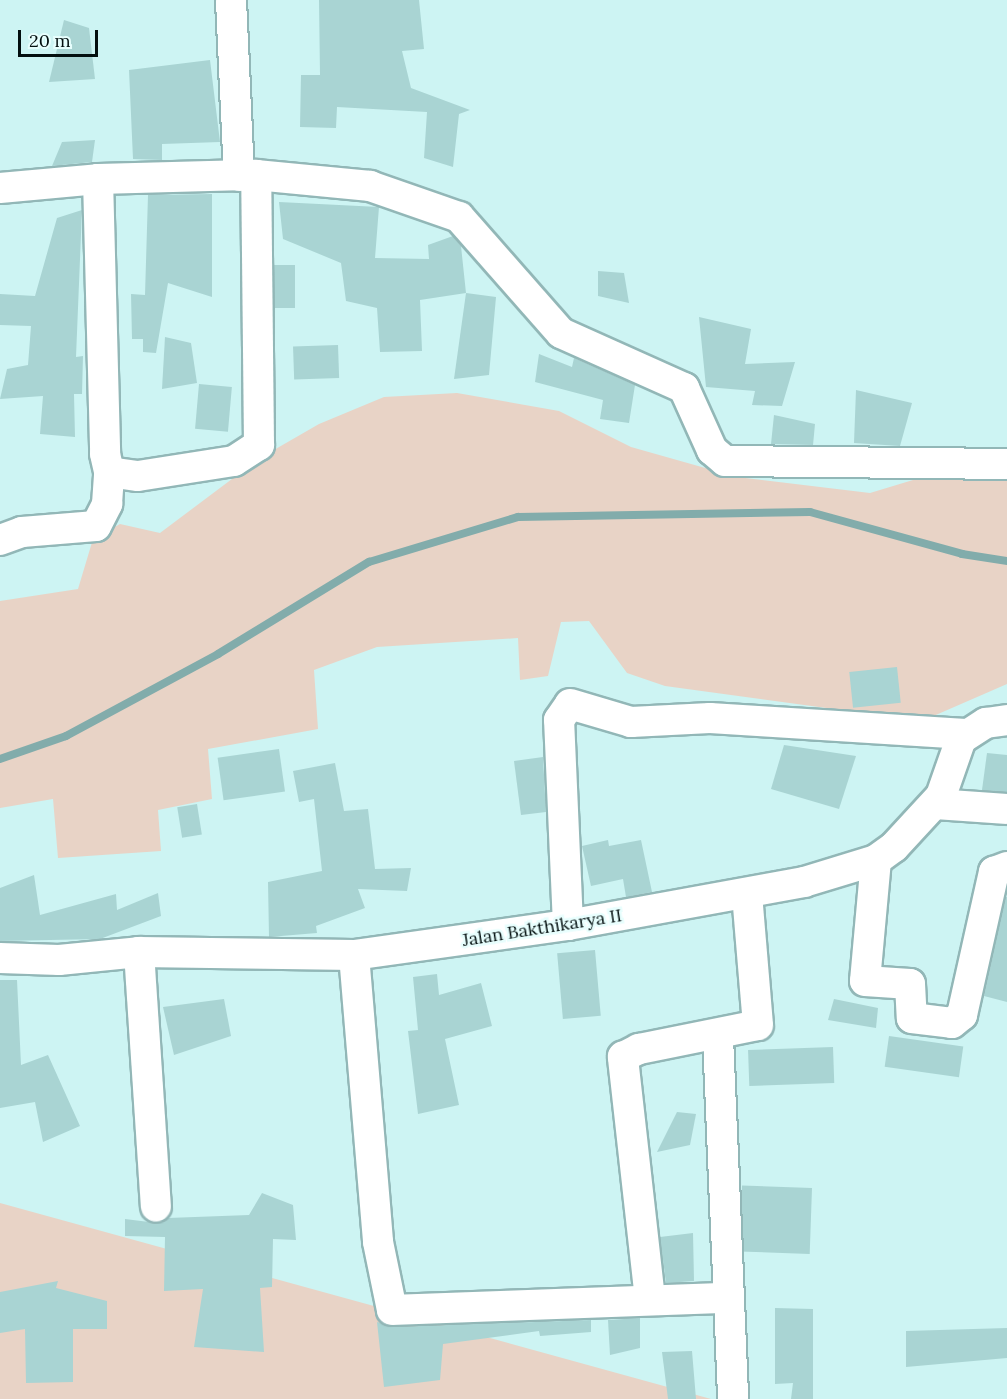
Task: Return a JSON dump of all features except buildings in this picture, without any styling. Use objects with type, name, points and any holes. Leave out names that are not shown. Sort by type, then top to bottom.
[{"type":"street","points":[[109,472],[138,476],[234,461],[259,445],[247,176],[231,0]]},
{"type":"street","points":[[0,189],[98,179],[247,176],[370,186],[459,217],[561,333],[598,344],[684,388],[712,450],[725,461],[1007,464]]},
{"type":"street","points":[[0,540],[22,532],[96,526],[107,504],[109,472],[98,179]]},
{"type":"street","points":[[568,925],[559,720],[570,704],[631,722],[710,718],[966,734],[1007,720]]},
{"type":"street","name":"Jalan Bakthikarya II","points":[[0,958],[59,960],[139,952],[354,955],[568,925],[747,894],[876,860],[936,804],[966,734]]},
{"type":"street","points":[[936,804],[1007,809]]},
{"type":"street","points":[[876,860],[865,980],[910,984],[912,1018],[952,1023],[962,1015],[994,872],[1007,867]]},
{"type":"street","points":[[650,1299],[623,1057],[639,1049],[718,1037],[756,1027],[761,1019],[747,894]]},
{"type":"street","points":[[139,952],[156,1206]]},
{"type":"street","points":[[354,955],[378,1242],[390,1308],[400,1312],[650,1299],[727,1298]]},
{"type":"street","points":[[718,1037],[728,1193],[727,1298],[733,1399]]},
{"type":"shaded area","points":[[457,393],[559,411],[631,447],[737,477],[870,493],[913,480],[1007,479],[1007,684],[922,721],[665,686],[627,673],[589,621],[561,622],[548,676],[520,680],[518,638],[377,647],[314,670],[318,729],[208,749],[212,799],[158,810],[161,851],[58,858],[53,799],[0,808],[0,601],[78,589],[93,539],[120,524],[160,533],[260,458],[319,424],[384,397]]},
{"type":"shaded area","points":[[0,1203],[711,1399],[0,1399]]},
{"type":"waterway","points":[[0,759],[66,736],[218,654],[369,562],[518,517],[810,512],[962,554],[1007,561]]}]
